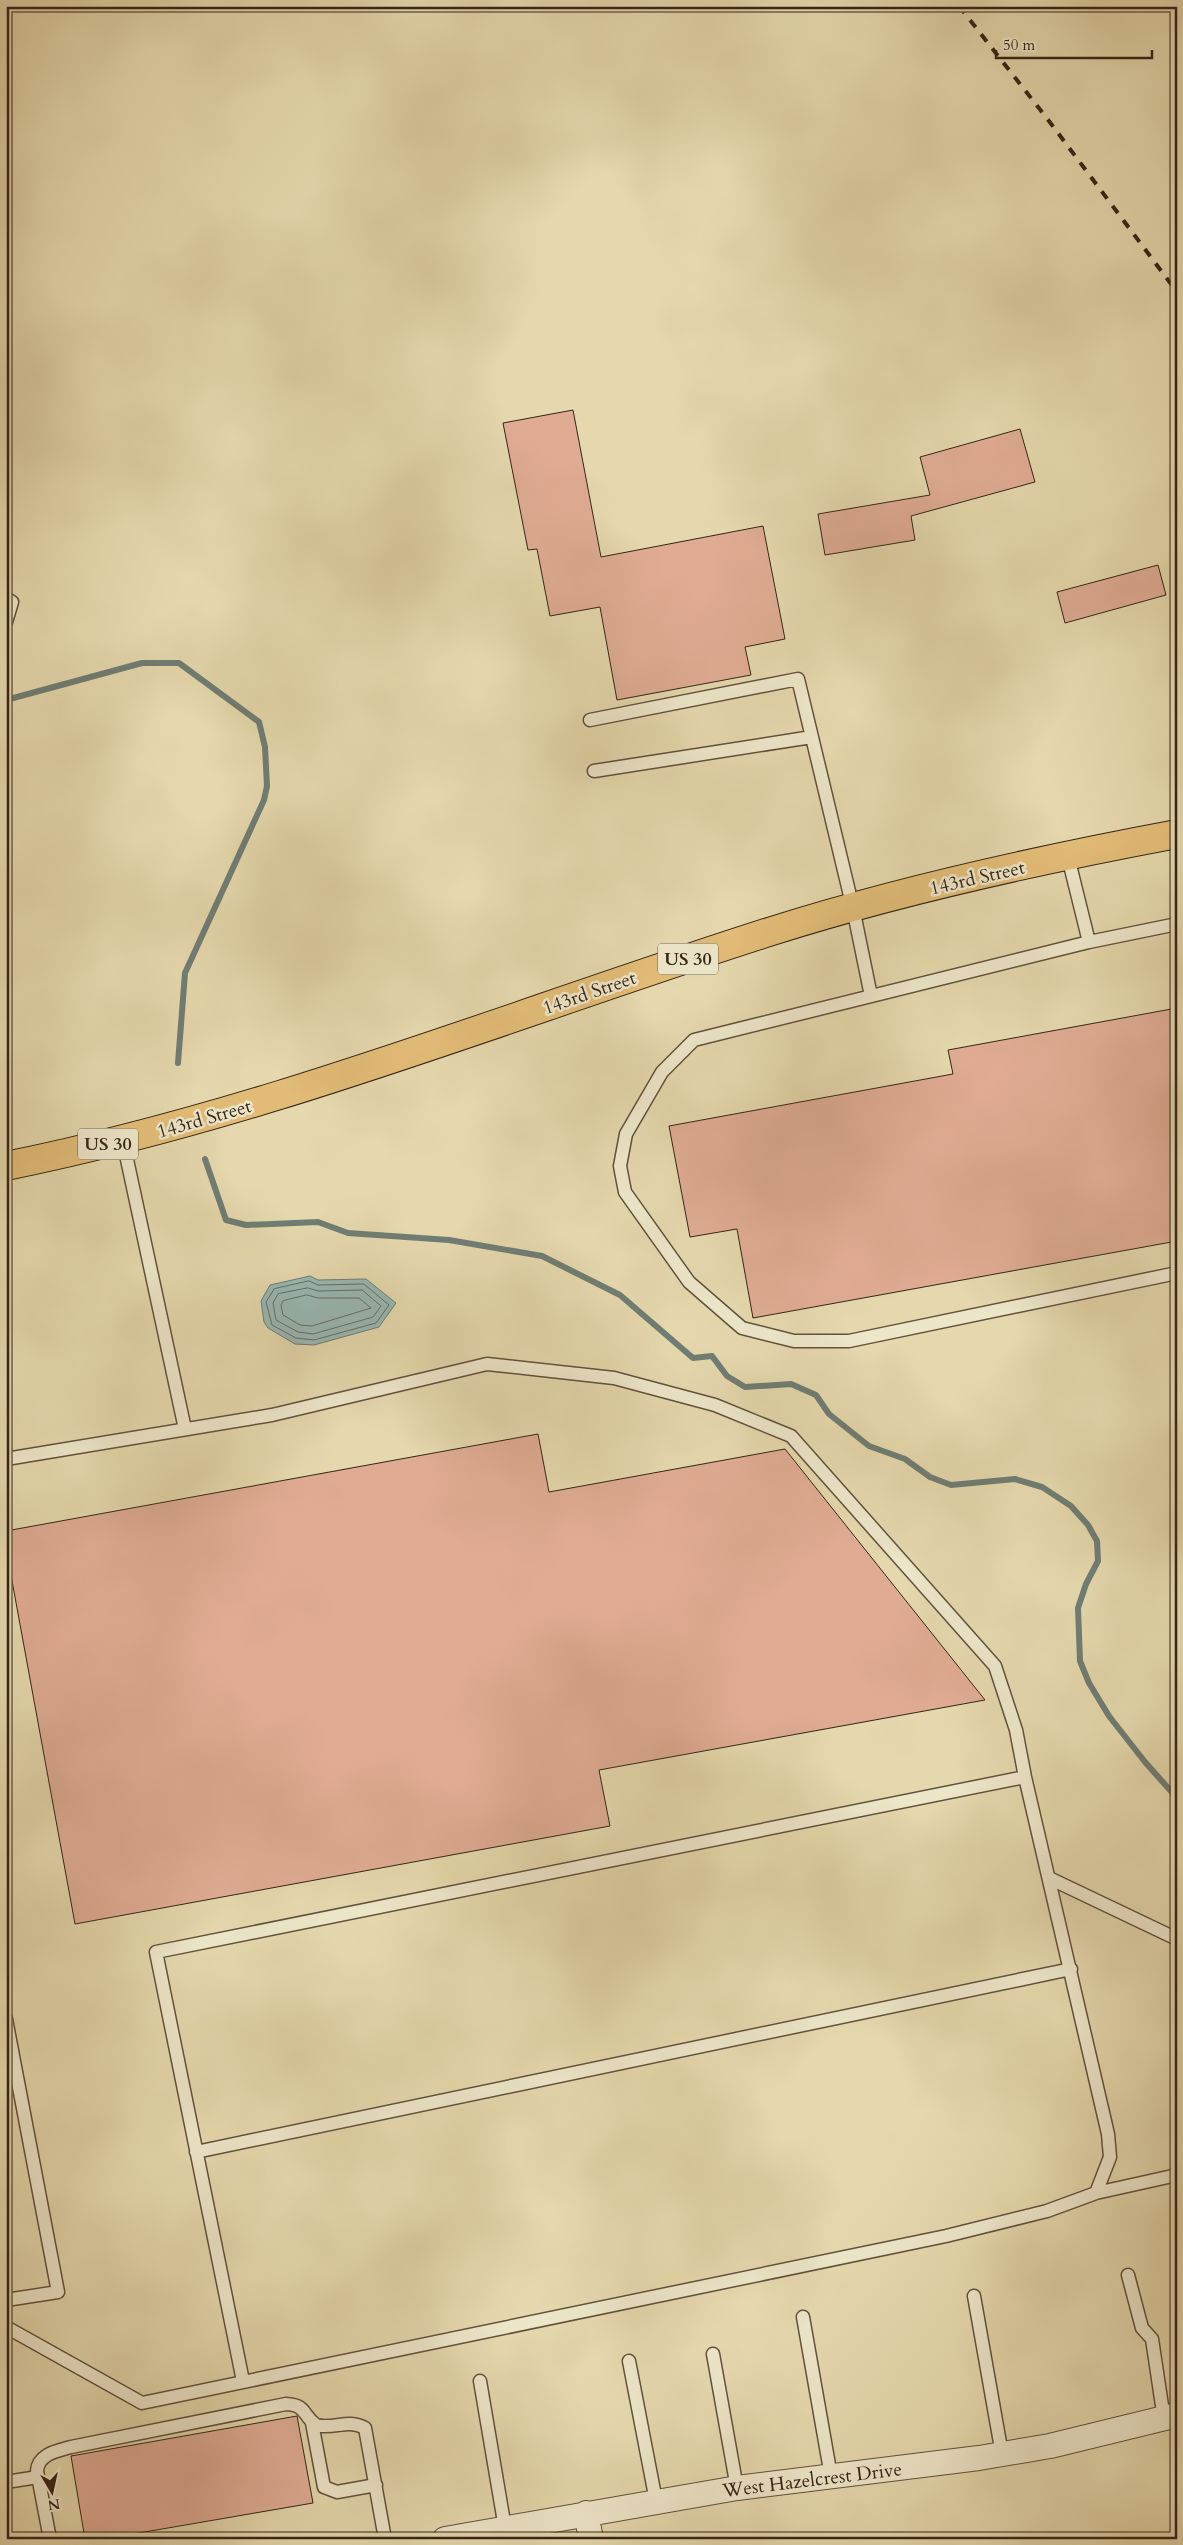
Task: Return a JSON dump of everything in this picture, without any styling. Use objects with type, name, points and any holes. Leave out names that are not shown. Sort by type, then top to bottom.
[{"type":"main road","name":"143rd Street","points":[[6,1166],[123,1141],[334,1079],[715,950],[853,908],[1068,856],[1177,834]]},
{"type":"street","name":"West Hazelcrest Drive","points":[[445,2539],[737,2488],[1002,2454],[1050,2446],[1170,2417]]},
{"type":"street","points":[[586,2513],[591,2539]]},
{"type":"lane","points":[[6,598],[12,602],[6,622]]},
{"type":"lane","points":[[590,720],[798,679],[853,908],[870,996]]},
{"type":"lane","points":[[594,771],[812,736]]},
{"type":"lane","points":[[1068,856],[1089,942]]},
{"type":"lane","points":[[1177,924],[1089,942],[694,1040],[662,1072],[626,1134],[620,1166],[625,1192],[689,1282],[742,1328],[794,1341],[849,1341],[1177,1273]]},
{"type":"lane","points":[[123,1141],[184,1429]]},
{"type":"lane","points":[[6,1459],[272,1415],[487,1364],[614,1378],[716,1405],[791,1436],[995,1666],[1016,1730],[1024,1777],[1071,1968],[1108,2134],[1110,2157],[1096,2193]]},
{"type":"lane","points":[[243,2381],[156,1952],[1024,1777]]},
{"type":"lane","points":[[1049,1878],[1177,1939]]},
{"type":"lane","points":[[196,2152],[1071,1968]]},
{"type":"lane","points":[[6,2019],[58,2292],[6,2300]]},
{"type":"lane","points":[[6,2327],[142,2403],[946,2236],[1047,2211],[1096,2193],[1177,2175]]},
{"type":"lane","points":[[1128,2275],[1142,2328],[1152,2339],[1170,2417]]},
{"type":"lane","points":[[974,2296],[1002,2454]]},
{"type":"lane","points":[[803,2317],[831,2476]]},
{"type":"lane","points":[[713,2354],[737,2488]]},
{"type":"lane","points":[[630,2361],[656,2501]]},
{"type":"lane","points":[[480,2381],[505,2528]]},
{"type":"lane","points":[[50,2539],[38,2476],[38,2464],[41,2459],[71,2447],[286,2404],[296,2404],[304,2410],[312,2423],[324,2487],[337,2492],[376,2484]]},
{"type":"lane","points":[[312,2423],[320,2426],[348,2423],[357,2424],[364,2428],[385,2539]]},
{"type":"lane","points":[[6,2482],[38,2476]]},
{"type":"water","points":[[310,1276],[318,1280],[366,1279],[396,1303],[379,1327],[314,1345],[295,1344],[268,1328],[264,1322],[261,1301],[270,1285]]},
{"type":"building","points":[[573,410],[601,557],[763,526],[785,639],[745,647],[751,675],[617,700],[600,607],[550,616],[537,549],[528,550],[503,423]]},
{"type":"building","points":[[1020,429],[1035,482],[911,516],[915,540],[825,555],[818,514],[930,495],[920,457]]},
{"type":"building","points":[[1158,565],[1166,595],[1065,623],[1057,592]]},
{"type":"building","points":[[1177,1008],[1177,1241],[753,1318],[737,1229],[690,1237],[669,1126],[953,1074],[948,1050]]},
{"type":"building","points":[[538,1434],[549,1492],[785,1449],[985,1700],[599,1770],[610,1826],[75,1924],[6,1548],[6,1531]]},
{"type":"building","points":[[297,2416],[313,2503],[104,2539],[85,2539],[71,2456]]},
{"type":"waterway","points":[[6,700],[142,663],[179,663],[259,722],[265,747],[267,786],[264,800],[185,973],[178,1063]]},
{"type":"waterway","points":[[205,1159],[226,1220],[246,1225],[318,1222],[348,1233],[449,1240],[542,1256],[620,1295],[693,1358],[712,1356],[727,1376],[745,1387],[791,1384],[816,1395],[829,1414],[869,1446],[905,1459],[930,1477],[951,1485],[1015,1479],[1042,1487],[1071,1506],[1088,1525],[1097,1541],[1098,1561],[1086,1584],[1078,1608],[1080,1661],[1089,1683],[1109,1716],[1145,1762],[1177,1798]]},
{"type":"railway","points":[[959,6],[1049,121],[1177,292]]}]
